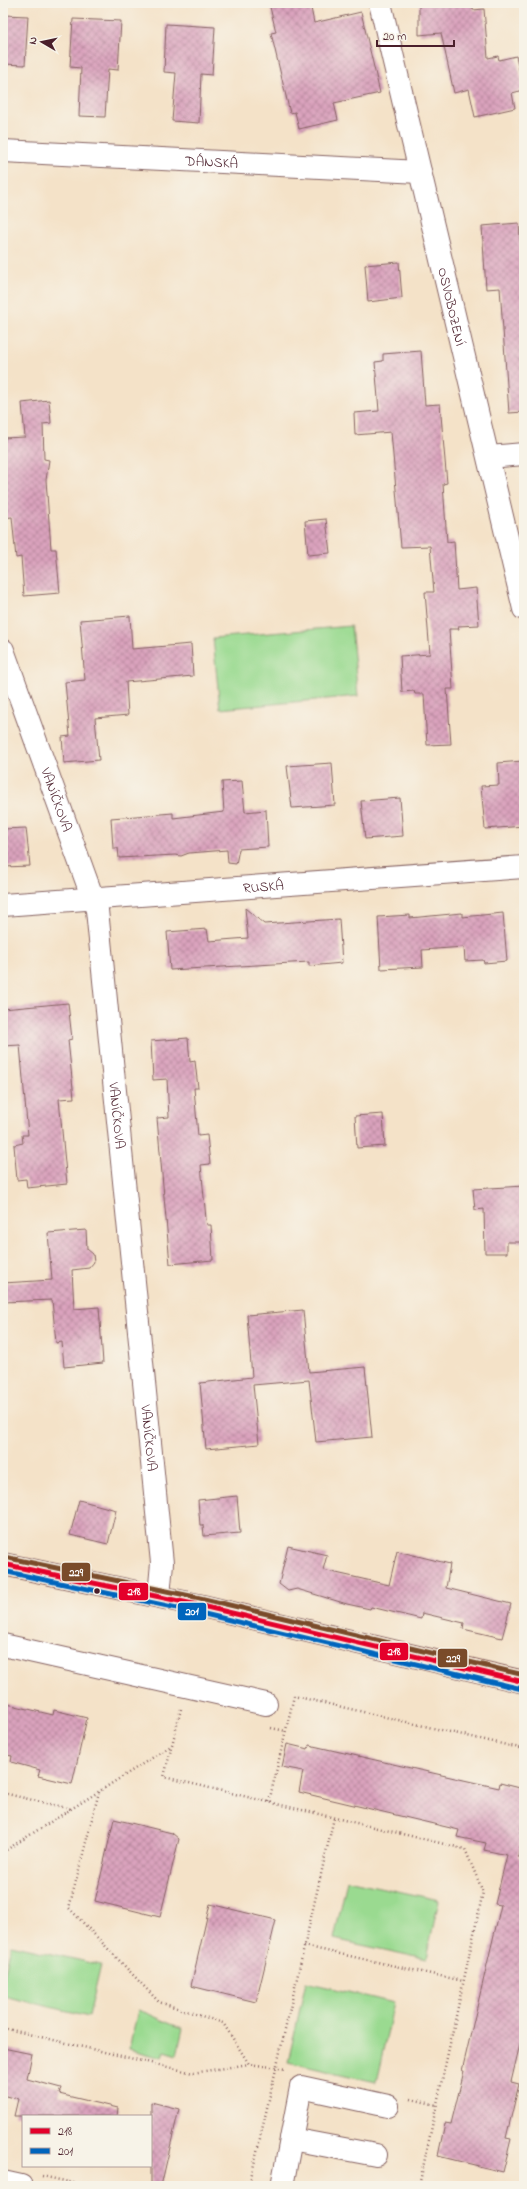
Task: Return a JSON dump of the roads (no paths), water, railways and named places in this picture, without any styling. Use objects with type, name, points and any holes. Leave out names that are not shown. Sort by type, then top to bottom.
[{"type":"main road","points":[[3,1564],[159,1596],[524,1682]]},
{"type":"street","name":"OSVOBOZENÍ","points":[[380,3],[524,609]]},
{"type":"street","name":"DÁNSKÁ","points":[[3,151],[420,172]]},
{"type":"street","points":[[489,457],[524,454]]},
{"type":"street","name":"VANÍČKOVA","points":[[3,650],[93,898],[100,933],[162,1563],[159,1596]]},
{"type":"street","name":"RUSKÁ","points":[[3,905],[524,867]]},
{"type":"street","points":[[3,1645],[266,1704]]},
{"type":"street","points":[[282,2186],[301,2087],[397,2102]]},
{"type":"street","points":[[291,2139],[376,2154]]},
{"type":"street","points":[[3,2182],[21,2186]]}]
